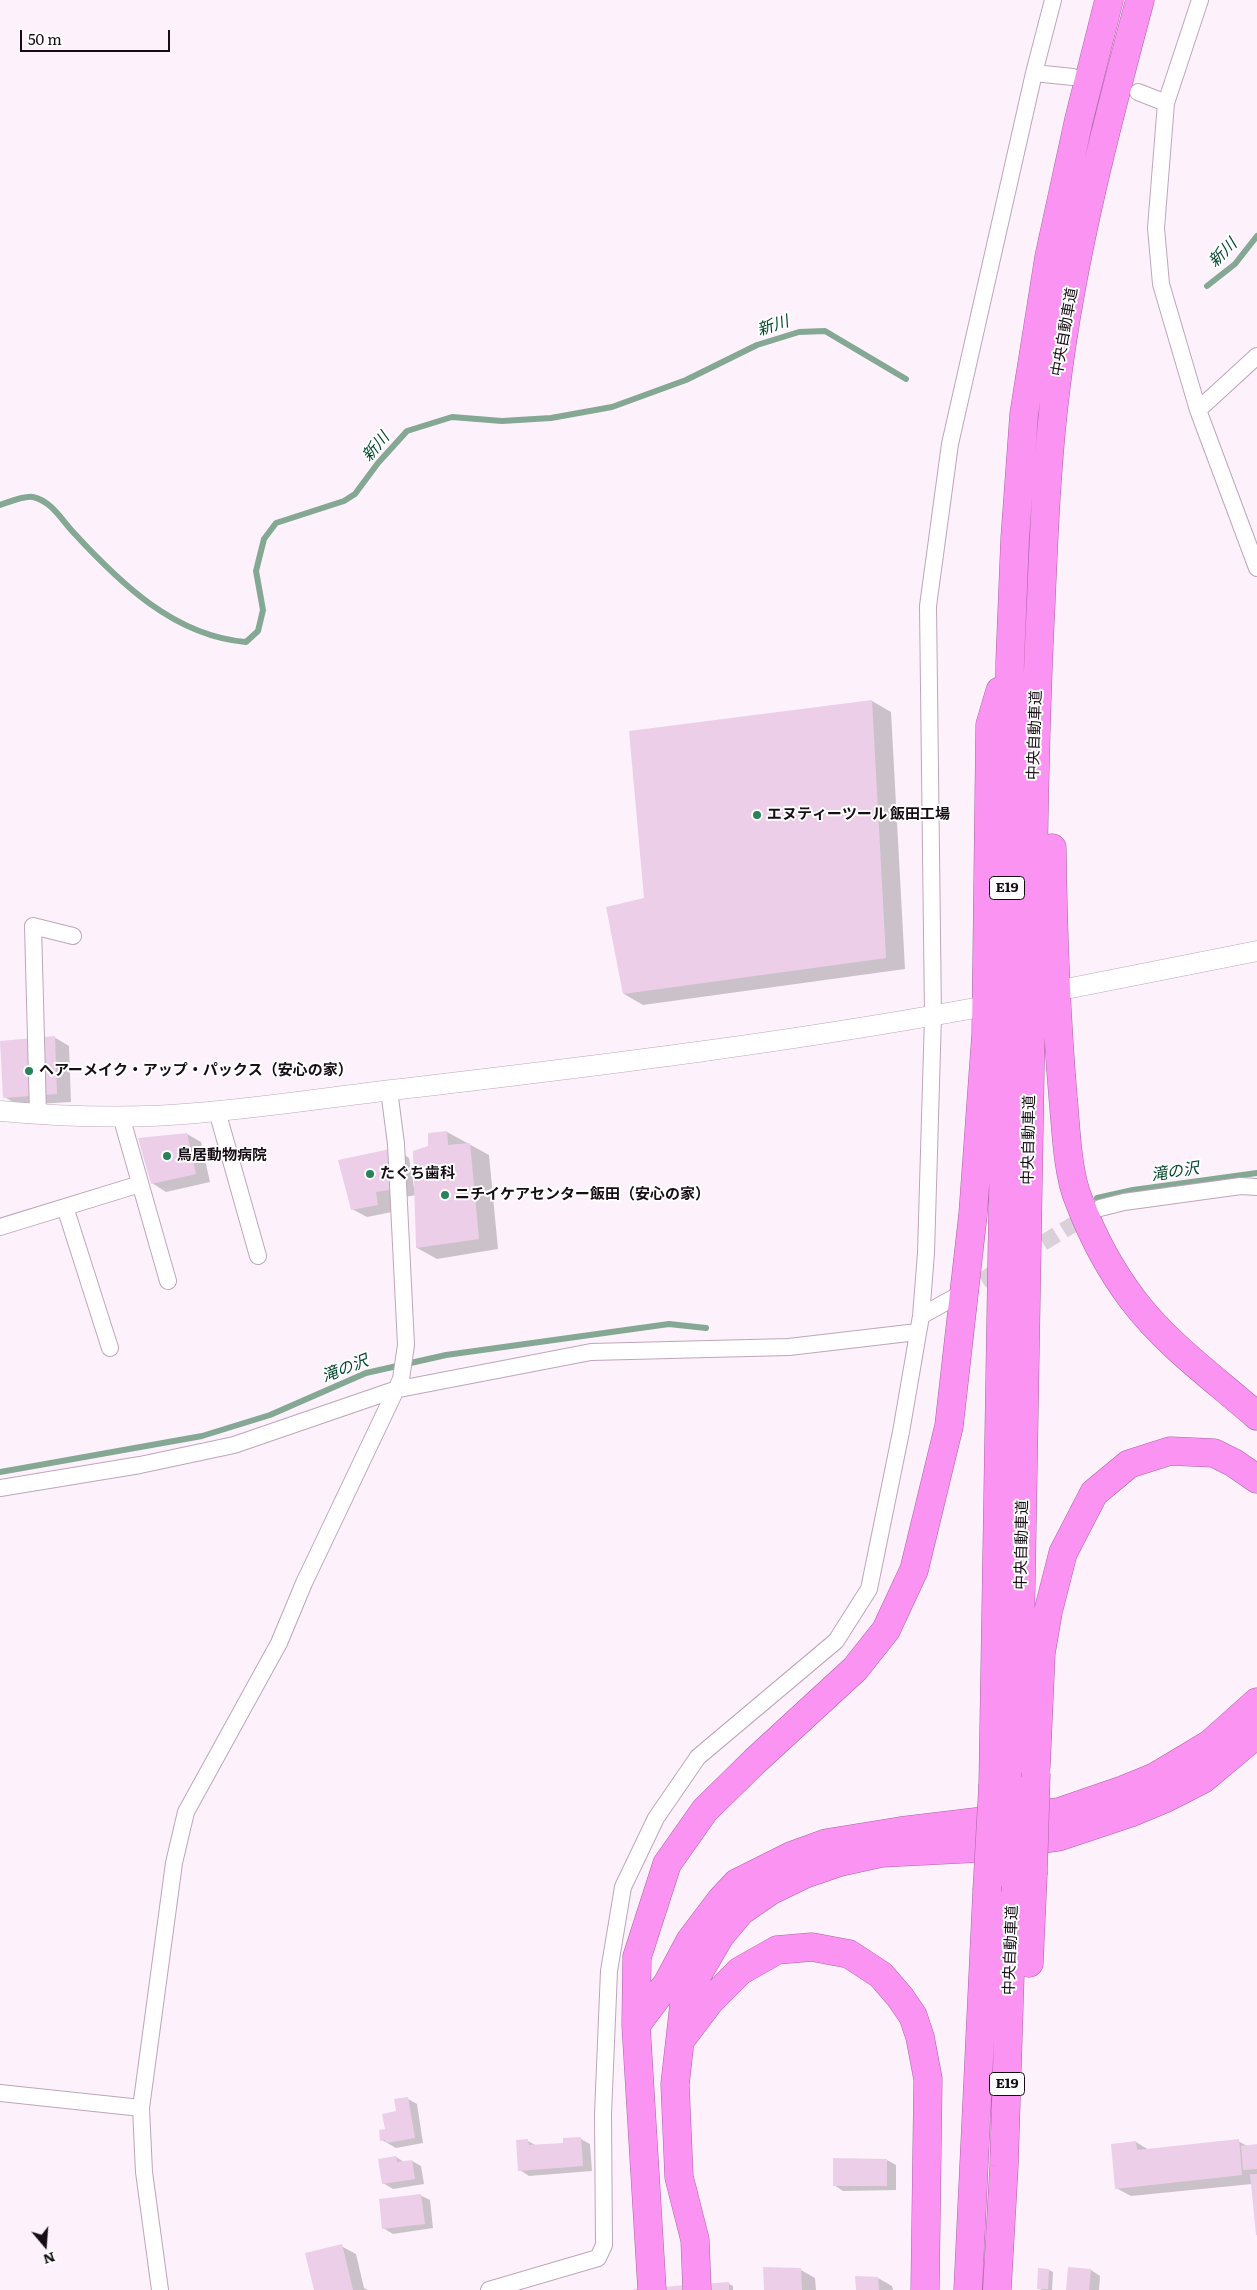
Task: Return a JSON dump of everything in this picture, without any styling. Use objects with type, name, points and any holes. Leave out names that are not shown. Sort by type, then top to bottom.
[{"type":"highway","name":"中央自動車道","points":[[1015,1779],[1006,1037],[1010,661],[1014,538],[1024,414],[1051,248],[1078,119],[1109,0]]},
{"type":"highway","name":"中央自動車道","points":[[968,2290],[987,1891],[1015,1779],[1030,1104],[1034,745],[1044,532],[1056,387],[1070,298],[1084,224],[1140,0]]},
{"type":"highway","points":[[1044,532],[1050,698],[1052,922],[1067,1147],[1078,1200],[1114,1274],[1134,1302],[1176,1347],[1257,1416]]},
{"type":"highway","points":[[652,2290],[636,2025],[637,1957],[667,1864],[705,1810],[855,1668],[886,1630],[914,1570],[949,1426],[973,1214],[986,1034],[990,725],[1010,661]]},
{"type":"highway","points":[[997,2290],[1004,2166],[1020,2128],[1023,1876],[1015,1779],[1048,1612],[1063,1553],[1094,1493],[1130,1464],[1170,1451],[1214,1454],[1234,1463],[1257,1479]]},
{"type":"highway","points":[[636,2025],[667,1984],[690,1941],[721,1900],[737,1884],[755,1874],[791,1856],[827,1843],[901,1831],[1059,1812],[1155,1777],[1210,1744],[1257,1702]]},
{"type":"highway","points":[[697,2290],[695,2240],[678,2177],[675,2084],[682,2039],[685,1996],[720,1936],[741,1911],[770,1891],[805,1874],[840,1862],[881,1853],[980,1848],[1058,1837],[1130,1813],[1166,1798],[1203,1778],[1257,1734]]},
{"type":"highway","points":[[682,2039],[710,2000],[740,1971],[777,1950],[812,1947],[849,1954],[880,1975],[900,1997],[913,2016],[920,2037],[928,2079],[925,2290]]},
{"type":"street","points":[[489,2290],[598,2258],[604,2245],[602,2114],[608,2000],[610,1971],[623,1886],[656,1818],[698,1757],[836,1641],[869,1589],[901,1432],[919,1324],[926,1253],[933,1016],[928,606],[950,444],[1034,73],[1054,0]]},
{"type":"street","points":[[1200,0],[1166,103],[1156,228],[1161,284],[1198,410],[1257,568]]},
{"type":"street","points":[[1034,73],[1073,77]]},
{"type":"street","points":[[1138,92],[1166,103]]},
{"type":"street","points":[[1198,410],[1257,356]]},
{"type":"street","points":[[38,1114],[33,926],[73,936]]},
{"type":"street","points":[[1071,988],[1257,951]]},
{"type":"street","points":[[0,1111],[121,1116],[217,1111],[566,1070],[933,1016],[975,1008]]},
{"type":"street","points":[[160,2290],[144,2172],[141,2108],[174,1863],[186,1812],[279,1643],[304,1583],[398,1384],[405,1353],[396,1144],[389,1090]]},
{"type":"street","points":[[217,1111],[258,1256]]},
{"type":"street","points":[[121,1116],[168,1281]]},
{"type":"street","points":[[0,1227],[140,1184]]},
{"type":"street","points":[[1100,1208],[1124,1202],[1241,1186],[1257,1187]]},
{"type":"street","points":[[65,1207],[110,1348]]},
{"type":"street","points":[[0,1488],[140,1464],[234,1445],[398,1384],[591,1352],[790,1347],[919,1324],[955,1297]]},
{"type":"street","points":[[0,2093],[141,2108]]},
{"type":"building","name":"エヌティーツール 飯田工場","points":[[872,700],[886,958],[623,994],[606,907],[644,898],[629,731]]},
{"type":"building","name":"ヘアーメイク・アップ・パックス（安心の家）","points":[[55,1036],[57,1094],[3,1098],[0,1041]]},
{"type":"building","name":"ニチイケアセンター飯田（安心の家）","points":[[447,1131],[448,1145],[470,1143],[479,1239],[416,1248],[413,1151],[428,1146],[428,1133]]},
{"type":"building","name":"鳥居動物病院","points":[[187,1133],[196,1174],[151,1184],[138,1138]]},
{"type":"building","name":"たぐち歯科","points":[[395,1148],[401,1188],[376,1192],[378,1205],[351,1210],[338,1160]]},
{"type":"building","points":[[408,2097],[415,2138],[386,2143],[385,2140],[380,2141],[379,2130],[385,2129],[382,2114],[396,2111],[394,2099]]},
{"type":"building","points":[[581,2137],[583,2166],[518,2171],[516,2140],[528,2139],[529,2145],[563,2143],[563,2138]]},
{"type":"building","points":[[1239,2139],[1242,2175],[1115,2189],[1111,2144],[1136,2141],[1137,2150]]},
{"type":"building","points":[[1257,2144],[1257,2169],[1243,2170],[1241,2146]]},
{"type":"building","points":[[396,2156],[397,2162],[412,2160],[415,2179],[382,2184],[378,2159]]},
{"type":"building","points":[[833,2158],[887,2159],[887,2186],[833,2186]]},
{"type":"building","points":[[1250,2174],[1257,2174],[1257,2235],[1256,2235]]},
{"type":"building","points":[[421,2194],[425,2224],[382,2229],[379,2199]]},
{"type":"building","points":[[342,2244],[353,2290],[314,2290],[305,2253]]},
{"type":"building","points":[[763,2267],[801,2268],[802,2290],[764,2290]]},
{"type":"building","points":[[1068,2267],[1091,2269],[1089,2290],[1066,2290]]},
{"type":"building","points":[[1038,2268],[1049,2269],[1048,2289],[1037,2289]]},
{"type":"building","points":[[855,2276],[878,2277],[879,2290],[856,2290]]},
{"type":"building","points":[[729,2282],[729,2290],[633,2289]]},
{"type":"waterway","name":"新川","points":[[1207,286],[1235,264],[1257,236]]},
{"type":"waterway","name":"新川","points":[[0,505],[26,497],[33,497],[45,502],[110,570],[150,604],[172,618],[195,629],[220,638],[246,642],[258,631],[263,610],[256,571],[264,539],[276,523],[344,501],[355,494],[378,463],[407,431],[452,417],[502,421],[551,418],[612,407],[686,380],[757,345],[799,332],[825,331],[906,379]]},
{"type":"waterway","name":"滝の沢","points":[[1097,1198],[1133,1190],[1257,1173]]},
{"type":"waterway","name":"滝の沢","points":[[0,1472],[202,1436],[270,1415],[366,1373],[446,1355],[669,1324],[706,1328]]},
{"type":"tunnel","points":[[961,1293],[1092,1213]]},
{"type":"place","name":"エヌティーツール 飯田工場","points":[[757,815]]},
{"type":"place","name":"ヘアーメイク・アップ・パックス（安心の家）","points":[[29,1071]]},
{"type":"place","name":"鳥居動物病院","points":[[167,1156]]},
{"type":"place","name":"たぐち歯科","points":[[370,1174]]},
{"type":"place","name":"ニチイケアセンター飯田（安心の家）","points":[[445,1195]]}]
